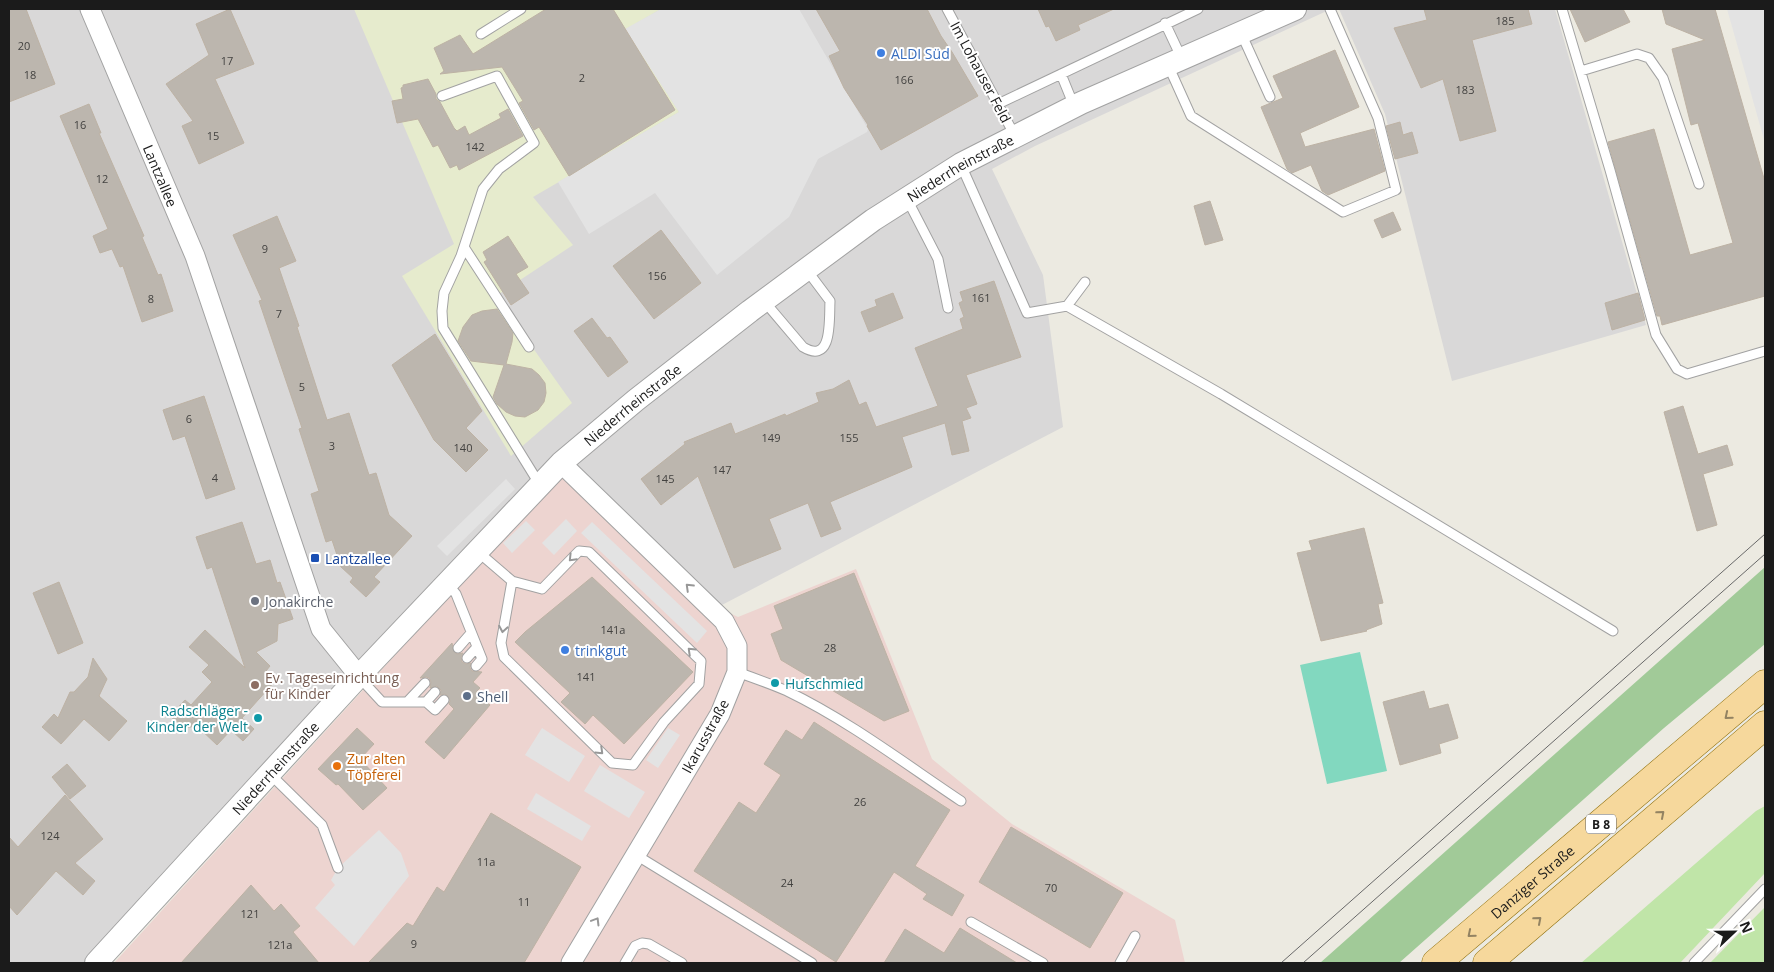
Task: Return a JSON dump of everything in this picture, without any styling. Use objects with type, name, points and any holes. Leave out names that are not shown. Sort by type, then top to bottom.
[{"type":"main road","name":"Danziger Straße","points":[[1436,963],[1765,684]]},
{"type":"main road","name":"B 8","points":[[1487,963],[1765,725]]},
{"type":"street","name":"Lantzallee","points":[[90,9],[195,256],[321,629],[359,676]]},
{"type":"street","name":"Niederrheinstraße","points":[[96,963],[359,676],[561,463],[636,400],[764,300],[873,220],[961,164],[1074,107],[1241,33],[1270,14],[1295,9]]},
{"type":"street","name":"Ikarusstraße","points":[[561,463],[724,621],[737,646],[738,672],[720,714],[570,963]]},
{"type":"lane","points":[[481,34],[521,9]]},
{"type":"lane","name":"Im Lohauser Feld","points":[[947,9],[1015,136]]},
{"type":"lane","points":[[998,104],[1165,23],[1198,9]]},
{"type":"lane","points":[[1165,23],[1191,116],[1343,212],[1396,190],[1378,118],[1330,9]]},
{"type":"lane","points":[[1562,9],[1610,170],[1656,335],[1670,359],[1677,370],[1687,374],[1765,351]]},
{"type":"lane","points":[[1241,33],[1270,97]]},
{"type":"lane","points":[[1581,71],[1637,54],[1648,58],[1663,78],[1699,184]]},
{"type":"lane","points":[[1061,74],[1074,107]]},
{"type":"lane","points":[[442,96],[497,76],[534,143],[499,168],[483,189],[464,247],[444,294],[442,311],[444,328],[540,485]]},
{"type":"lane","points":[[961,164],[1026,313],[1067,306],[1221,394],[1613,631]]},
{"type":"lane","points":[[907,198],[938,260],[948,308]]},
{"type":"lane","points":[[464,247],[529,347]]},
{"type":"lane","points":[[764,300],[803,347],[812,352],[819,352],[824,348],[827,341],[830,301],[806,269]]},
{"type":"lane","points":[[1067,306],[1086,282]]},
{"type":"lane","points":[[477,551],[512,581],[542,589],[579,551],[589,552],[701,661],[699,684],[664,722],[634,765],[612,763],[504,657],[501,643],[512,581]]},
{"type":"lane","points":[[446,583],[456,594],[482,660],[476,666]]},
{"type":"lane","points":[[458,648],[472,634]]},
{"type":"lane","points":[[468,658],[477,647]]},
{"type":"lane","points":[[738,672],[786,690],[821,710],[859,732],[961,801]]},
{"type":"lane","points":[[359,676],[382,702],[426,702],[435,710],[444,700]]},
{"type":"lane","points":[[407,702],[425,683]]},
{"type":"lane","points":[[426,702],[435,692]]},
{"type":"lane","points":[[270,774],[322,825],[338,868]]},
{"type":"lane","points":[[636,855],[812,963]]},
{"type":"lane","points":[[1694,963],[1765,889]]},
{"type":"lane","points":[[971,922],[1043,963]]},
{"type":"lane","points":[[1120,963],[1135,936]]},
{"type":"lane","points":[[625,963],[635,946],[642,943],[649,944],[682,963]]},
{"type":"shaded area","points":[[9,9],[1331,9],[1035,146],[992,169],[1043,275],[1063,427],[720,606],[559,450],[347,672],[87,963],[9,963]]},
{"type":"shaded area","points":[[661,9],[799,9],[868,129],[867,132],[818,159],[789,217],[717,275],[655,193],[589,234],[558,182],[679,112],[625,29]]},
{"type":"shaded area","points":[[1339,9],[1555,9],[1646,325],[1452,381],[1385,114]]},
{"type":"shaded area","points":[[1727,9],[1765,9],[1765,143]]},
{"type":"shaded area","points":[[561,473],[692,595],[738,617],[856,569],[932,759],[1012,824],[1175,920],[1185,963],[114,963]]},
{"type":"shaded area","points":[[506,479],[515,489],[447,556],[437,546]]},
{"type":"shaded area","points":[[566,519],[577,531],[554,555],[542,543]]},
{"type":"shaded area","points":[[526,521],[535,530],[512,553],[503,543]]},
{"type":"shaded area","points":[[592,522],[707,631],[697,643],[581,533]]},
{"type":"shaded area","points":[[542,728],[585,756],[569,782],[525,755]]},
{"type":"shaded area","points":[[668,728],[680,735],[658,768],[646,760]]},
{"type":"shaded area","points":[[600,765],[645,792],[629,818],[584,791]]},
{"type":"shaded area","points":[[536,793],[591,826],[582,841],[527,809]]},
{"type":"shaded area","points":[[379,830],[401,853],[409,876],[354,946],[315,908],[335,885],[331,880],[338,868]]},
{"type":"green space","points":[[354,9],[661,9],[626,29],[679,112],[533,197],[573,245],[496,296],[572,403],[511,456],[402,276],[454,244]]},
{"type":"green space","points":[[1765,567],[1765,644],[1664,728],[1399,963],[1320,963]]},
{"type":"green space","points":[[1360,652],[1387,771],[1327,784],[1300,665]]},
{"type":"green space","points":[[1765,806],[1765,873],[1680,963],[1581,963],[1756,811]]},
{"type":"green space","points":[[1765,907],[1765,963],[1710,963]]},
{"type":"building","points":[[9,9],[26,9],[55,84],[9,102]]},
{"type":"building","points":[[230,9],[254,64],[215,79],[244,143],[199,164],[182,126],[193,121],[166,84],[209,55],[196,24]]},
{"type":"building","points":[[546,9],[613,9],[675,110],[569,176],[539,127],[534,130],[519,103],[523,101],[502,67],[440,74],[444,71],[434,48],[460,35],[473,54]]},
{"type":"building","points":[[816,9],[927,9],[941,36],[978,96],[881,150],[868,125],[844,88],[829,56],[840,51]]},
{"type":"building","points":[[1038,9],[1114,9],[1078,25],[1080,30],[1056,41],[1049,26],[1046,27]]},
{"type":"building","points":[[1424,9],[1528,9],[1532,24],[1472,40],[1496,131],[1460,141],[1443,79],[1421,88],[1394,28],[1427,20]]},
{"type":"building","points":[[1570,9],[1623,9],[1630,22],[1585,42]]},
{"type":"building","points":[[1662,9],[1715,9],[1765,182],[1765,296],[1662,325],[1660,316],[1657,316],[1608,142],[1654,129],[1690,255],[1733,243],[1698,123],[1691,125],[1672,49],[1705,40],[1666,24]]},
{"type":"building","points":[[1335,50],[1359,107],[1300,133],[1305,147],[1374,129],[1385,171],[1328,195],[1322,191],[1311,165],[1292,173],[1287,169],[1261,107],[1283,98],[1273,76]]},
{"type":"building","points":[[428,79],[436,94],[436,99],[440,102],[457,131],[465,126],[469,135],[501,118],[499,114],[508,109],[523,136],[459,170],[457,165],[450,168],[438,145],[433,147],[418,119],[397,123],[392,101],[403,99],[401,88],[403,85]]},
{"type":"building","points":[[89,104],[101,133],[99,133],[144,236],[142,237],[158,275],[161,274],[173,311],[142,322],[123,266],[120,267],[112,249],[100,253],[93,236],[108,229],[60,116]]},
{"type":"building","points":[[1400,122],[1403,135],[1412,132],[1418,153],[1395,159],[1386,126]]},
{"type":"building","points":[[1210,201],[1223,240],[1205,245],[1194,206]]},
{"type":"building","points":[[1393,212],[1401,230],[1382,238],[1374,220]]},
{"type":"building","points":[[277,216],[296,261],[279,268],[299,326],[297,327],[327,420],[349,413],[369,475],[376,473],[389,515],[412,536],[374,577],[380,582],[366,597],[350,582],[353,578],[341,567],[332,540],[326,542],[311,494],[319,491],[299,429],[302,428],[259,301],[262,300],[233,235]]},
{"type":"building","points":[[661,230],[701,283],[654,319],[613,266]]},
{"type":"building","points":[[508,236],[528,267],[516,274],[529,293],[511,305],[484,262],[487,260],[483,252]]},
{"type":"building","points":[[994,281],[1021,357],[966,375],[977,404],[966,408],[971,418],[962,421],[969,451],[952,455],[945,423],[902,437],[912,467],[830,502],[841,529],[821,537],[808,503],[769,519],[781,549],[734,568],[698,476],[661,505],[641,479],[685,444],[684,442],[731,423],[735,434],[785,414],[786,416],[819,402],[816,393],[833,389],[849,380],[859,405],[866,402],[876,427],[938,406],[915,348],[963,329],[960,319],[964,317],[959,303],[963,301],[960,292]]},
{"type":"building","points":[[893,293],[903,318],[869,332],[861,312],[877,306],[875,300]]},
{"type":"building","points":[[1638,293],[1645,320],[1612,330],[1605,303]]},
{"type":"building","points":[[497,309],[513,333],[506,364],[532,369],[545,383],[546,393],[544,402],[538,410],[525,417],[515,416],[506,412],[497,404],[493,397],[504,365],[471,361],[458,341],[463,327],[472,315],[482,311]]},
{"type":"building","points":[[592,318],[607,338],[610,337],[628,362],[608,377],[574,331]]},
{"type":"building","points":[[435,334],[482,411],[466,428],[488,450],[466,472],[434,440],[392,365]]},
{"type":"building","points":[[204,396],[235,489],[206,499],[185,436],[173,440],[163,410]]},
{"type":"building","points":[[1683,406],[1698,454],[1727,445],[1733,465],[1703,474],[1717,525],[1697,531],[1664,412]]},
{"type":"building","points":[[242,522],[256,564],[270,560],[277,583],[280,582],[293,619],[278,624],[277,641],[256,652],[270,666],[266,671],[276,680],[242,718],[254,729],[243,741],[231,730],[217,745],[197,726],[184,728],[170,716],[185,700],[191,705],[212,682],[202,672],[209,665],[189,647],[205,630],[245,668],[212,567],[207,569],[196,537]]},
{"type":"building","points":[[1364,528],[1383,603],[1378,604],[1382,624],[1367,631],[1321,641],[1297,553],[1312,550],[1309,541]]},
{"type":"building","points":[[854,573],[909,711],[884,721],[781,660],[771,634],[783,629],[774,606]]},
{"type":"building","points":[[592,577],[693,672],[624,744],[593,715],[585,724],[561,702],[570,693],[515,642]]},
{"type":"building","points":[[59,582],[83,643],[58,654],[33,593]]},
{"type":"building","points":[[452,643],[454,652],[457,654],[463,653],[461,657],[462,662],[466,664],[471,663],[470,668],[472,671],[482,672],[473,682],[480,688],[476,692],[490,705],[444,759],[425,742],[454,709],[449,704],[448,696],[445,694],[440,695],[441,690],[437,686],[430,688],[431,682],[429,678],[420,678]]},
{"type":"building","points":[[93,658],[107,679],[99,696],[127,721],[109,741],[84,719],[61,744],[42,727],[54,714],[58,718],[70,692],[74,692],[88,677]]},
{"type":"building","points":[[1424,691],[1429,709],[1448,704],[1458,738],[1439,744],[1441,753],[1400,765],[1383,702]]},
{"type":"building","points":[[814,722],[950,810],[915,866],[964,895],[952,916],[923,899],[927,894],[894,872],[836,962],[694,871],[739,802],[756,813],[781,775],[764,764],[786,730],[802,740]]},
{"type":"building","points":[[357,728],[374,744],[360,759],[387,788],[363,810],[338,784],[336,785],[318,769]]},
{"type":"building","points":[[67,764],[86,786],[70,799],[52,777]]},
{"type":"building","points":[[65,795],[103,839],[75,863],[95,881],[83,895],[56,871],[17,915],[9,906],[9,837],[18,847]]},
{"type":"building","points":[[491,813],[581,867],[524,963],[368,963],[407,923],[413,926],[437,887],[444,892]]},
{"type":"building","points":[[1011,827],[1123,893],[1090,948],[979,882]]},
{"type":"building","points":[[251,885],[274,911],[281,904],[300,926],[293,932],[319,963],[181,963]]},
{"type":"building","points":[[960,928],[1017,963],[884,963],[905,929],[944,953]]},
{"type":"tram line","points":[[1281,963],[1765,534]]},
{"type":"tram line","points":[[1303,963],[1765,554]]},
{"type":"place","name":"ALDI Süd","points":[[881,53]]},
{"type":"place","name":"Lantzallee","points":[[315,558]]},
{"type":"place","name":"Jonakirche","points":[[255,601]]},
{"type":"place","name":"trinkgut","points":[[565,650]]},
{"type":"place","name":"Hufschmied","points":[[775,683]]},
{"type":"place","name":"Ev. Tageseinrichtung für Kinder","points":[[255,685]]},
{"type":"place","name":"Shell","points":[[467,696]]},
{"type":"place","name":"Radschläger - Kinder der Welt","points":[[258,718]]},
{"type":"place","name":"Zur alten Töpferei","points":[[337,766]]}]
